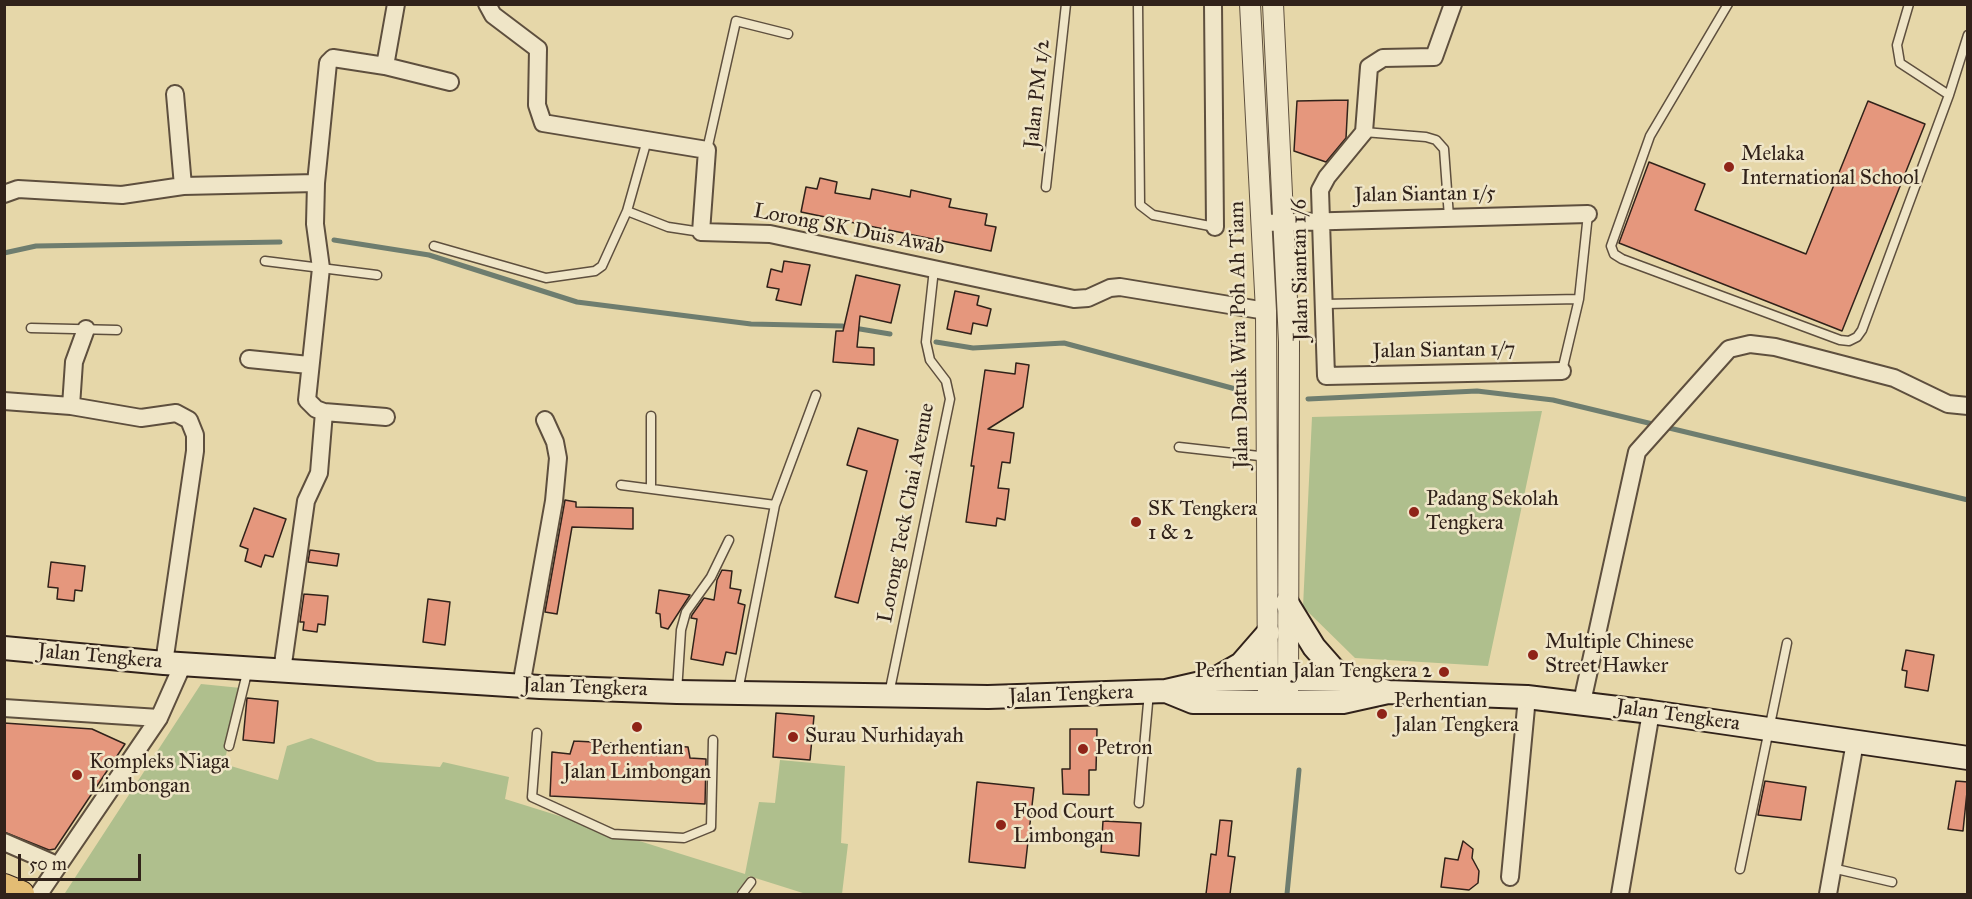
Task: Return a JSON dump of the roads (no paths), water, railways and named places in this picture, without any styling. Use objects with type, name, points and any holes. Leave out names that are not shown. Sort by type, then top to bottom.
[{"type":"main road","points":[[1287,603],[1314,647],[1343,680]]},
{"type":"main road","points":[[1214,680],[1241,664],[1268,633]]},
{"type":"main road","name":"Jalan Tengkera","points":[[4,648],[173,664],[521,686],[738,694],[988,698],[1158,692],[1214,680],[1343,702],[1388,692]]},
{"type":"main road","name":"Jalan Tengkera","points":[[1158,692],[1194,702],[1343,680],[1388,692],[1582,702],[1968,758]]},
{"type":"main road","points":[[4,887],[21,894]]},
{"type":"street","points":[[386,66],[396,4]]},
{"type":"street","points":[[487,4],[493,15],[538,49],[537,105],[543,123],[707,150],[701,232]]},
{"type":"street","points":[[1213,4],[1215,226]]},
{"type":"street","name":"Jalan Datuk Wira Poh Ah Tiam","points":[[1250,4],[1266,311],[1268,633],[1278,690]]},
{"type":"street","points":[[1273,4],[1289,342],[1287,603],[1278,690]]},
{"type":"street","points":[[1364,132],[1369,67],[1383,58],[1434,57],[1453,4]]},
{"type":"street","points":[[386,417],[324,412],[316,409],[307,400],[321,268],[315,224],[316,183],[328,63],[333,58],[386,66],[450,82]]},
{"type":"street","points":[[175,93],[183,186]]},
{"type":"street","name":"Jalan Siantan 1/6","points":[[1326,376],[1320,190],[1327,177],[1364,132]]},
{"type":"street","points":[[4,194],[18,189],[122,195],[183,186],[316,183]]},
{"type":"street","name":"Jalan Siantan 1/5","points":[[1263,223],[1588,214]]},
{"type":"street","name":"Lorong SK Duis Awab","points":[[701,232],[770,234],[1074,299],[1088,298],[1110,288],[1120,287],[1266,311]]},
{"type":"street","points":[[71,405],[74,362],[86,329]]},
{"type":"street","points":[[1582,702],[1636,452],[1729,349],[1750,344],[1774,347],[1894,378],[1948,404],[1968,406]]},
{"type":"street","points":[[249,359],[309,365]]},
{"type":"street","name":"Jalan Siantan 1/7","points":[[1326,376],[1562,371]]},
{"type":"street","points":[[4,401],[71,405],[141,418],[176,413],[189,420],[195,435],[173,664],[159,717],[39,894]]},
{"type":"street","points":[[282,670],[306,501],[319,473],[324,412]]},
{"type":"street","points":[[521,686],[554,501],[558,458],[555,442],[545,420]]},
{"type":"street","points":[[1510,877],[1527,698]]},
{"type":"street","points":[[4,708],[159,717]]},
{"type":"street","points":[[1620,894],[1651,712]]},
{"type":"street","points":[[1828,894],[1855,742]]},
{"type":"street","points":[[4,842],[57,865]]},
{"type":"lane","name":"Jalan PM 1/2","points":[[1046,187],[1066,4]]},
{"type":"lane","points":[[1138,4],[1140,205],[1152,215],[1215,226]]},
{"type":"lane","points":[[1728,4],[1650,136],[1612,237],[1611,246],[1622,259],[1840,340],[1849,341],[1857,337],[1862,330],[1949,95],[1968,35]]},
{"type":"lane","points":[[1910,4],[1897,45],[1900,63],[1949,95]]},
{"type":"lane","points":[[707,150],[736,21],[788,34]]},
{"type":"lane","points":[[1364,132],[1426,137],[1436,141],[1444,149],[1449,217]]},
{"type":"lane","points":[[434,246],[546,278],[595,271],[602,267],[627,211],[647,140]]},
{"type":"lane","points":[[627,211],[668,227],[701,232]]},
{"type":"lane","points":[[1562,371],[1579,299],[1588,214]]},
{"type":"lane","points":[[265,261],[377,275]]},
{"type":"lane","name":"Lorong Teck Chai Avenue","points":[[888,698],[950,399],[946,381],[930,360],[926,342],[934,269]]},
{"type":"lane","points":[[1324,304],[1579,299]]},
{"type":"lane","points":[[31,328],[117,330]]},
{"type":"lane","points":[[738,694],[775,506],[816,395]]},
{"type":"lane","points":[[651,416],[651,488]]},
{"type":"lane","points":[[1179,447],[1268,457]]},
{"type":"lane","points":[[621,485],[775,506]]},
{"type":"lane","points":[[678,692],[681,630],[686,612],[711,577],[729,540]]},
{"type":"lane","points":[[1740,869],[1787,643]]},
{"type":"lane","points":[[229,746],[248,668]]},
{"type":"lane","points":[[1139,802],[1158,692]]},
{"type":"lane","points":[[537,733],[532,797],[613,834],[684,838],[711,827],[713,740]]},
{"type":"lane","points":[[1832,868],[1892,882]]},
{"type":"lane","points":[[742,894],[751,882]]},
{"type":"waterway","points":[[334,240],[429,255],[577,302],[751,324],[842,326],[890,334]]},
{"type":"waterway","points":[[4,253],[36,246],[280,242]]},
{"type":"waterway","points":[[936,342],[973,348],[1064,343],[1243,391]]},
{"type":"waterway","points":[[1308,399],[1477,391],[1553,400],[1968,500]]},
{"type":"waterway","points":[[1287,894],[1299,770]]},
{"type":"place","name":"Melaka International School","points":[[1729,167]]},
{"type":"place","name":"Padang Sekolah Tengkera","points":[[1414,512]]},
{"type":"place","name":"SK Tengkera 1 & 2","points":[[1136,522]]},
{"type":"place","name":"Multiple Chinese Street Hawker","points":[[1533,655]]},
{"type":"place","name":"Perhentian Jalan Tengkera 2","points":[[1444,672]]},
{"type":"place","name":"Perhentian Jalan Tengkera","points":[[1382,714]]},
{"type":"place","name":"Perhentian Jalan Limbongan","points":[[637,727]]},
{"type":"place","name":"Surau Nurhidayah","points":[[793,737]]},
{"type":"place","name":"Petron","points":[[1083,749]]},
{"type":"place","name":"Kompleks Niaga Limbongan","points":[[77,775]]},
{"type":"place","name":"Food Court Limbongan","points":[[1001,825]]}]
